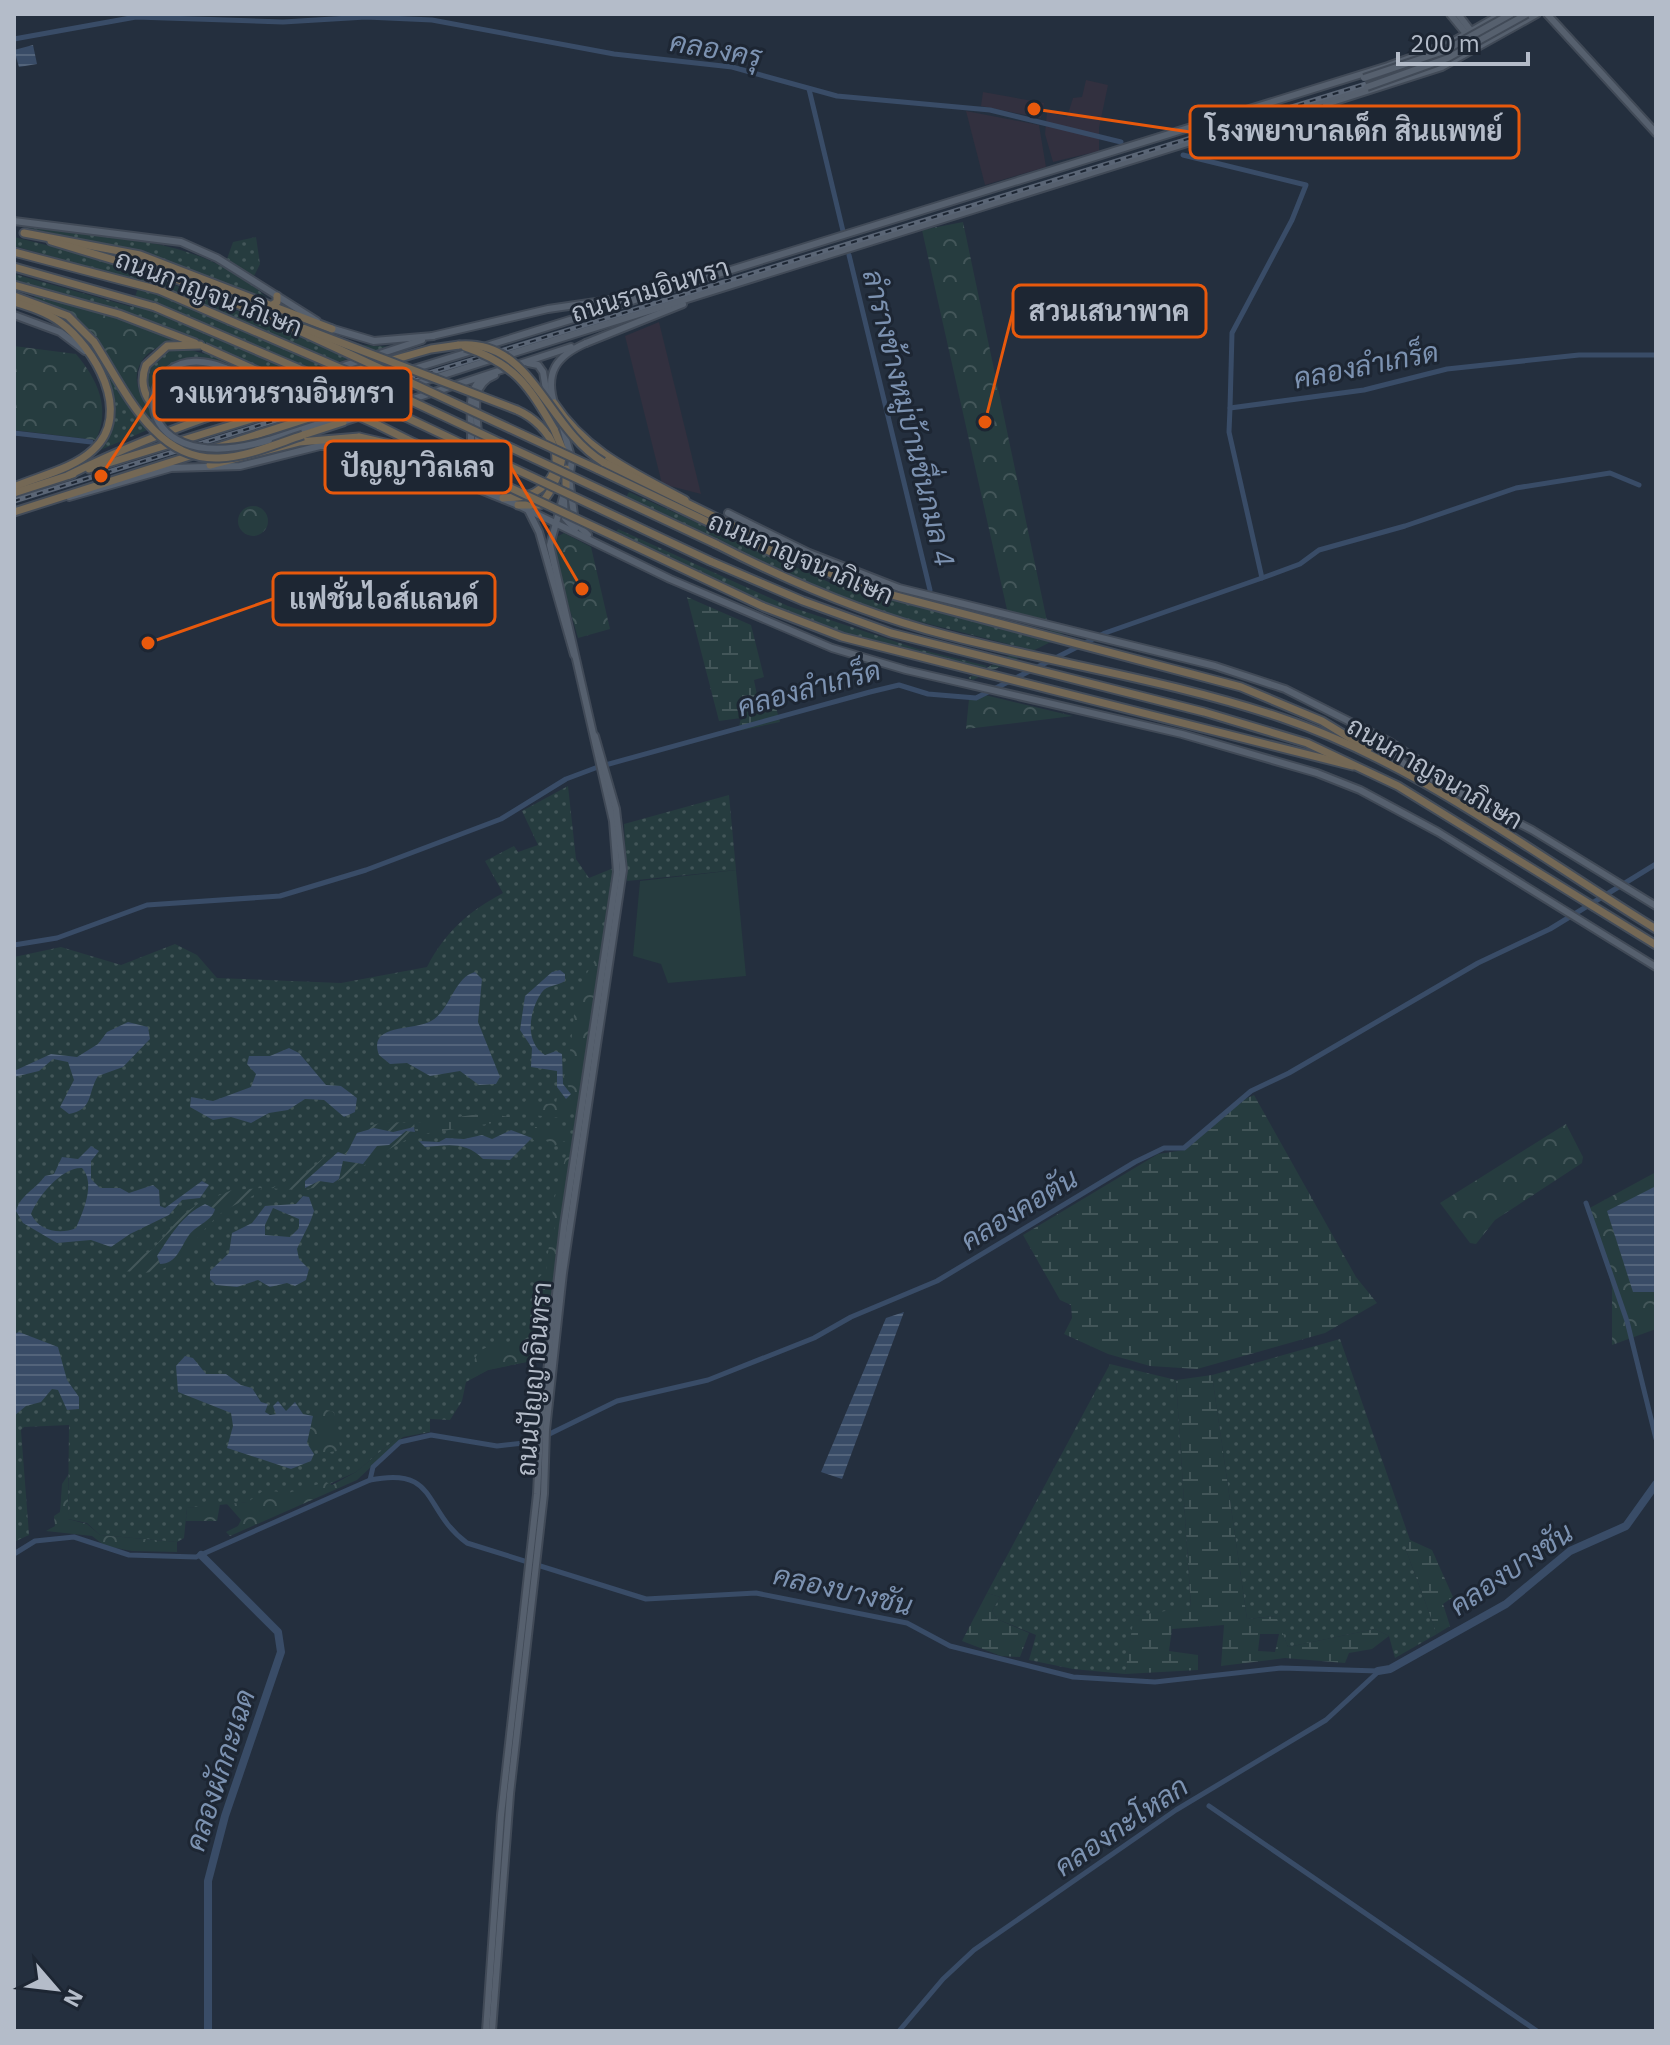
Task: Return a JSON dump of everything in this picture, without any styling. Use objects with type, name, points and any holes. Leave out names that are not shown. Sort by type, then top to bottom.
[{"type":"highway","points":[[14,231],[140,255],[332,329]]},
{"type":"highway","points":[[24,233],[124,261],[278,321],[710,516],[804,563]]},
{"type":"highway","name":"ถนนกาญจนาภิเษก","points":[[14,252],[159,290],[356,375],[837,601],[910,625],[1093,668],[1280,718],[1382,760],[1656,929]]},
{"type":"highway","name":"ถนนกาญจนาภิเษก","points":[[14,267],[155,307],[344,388],[710,561],[865,624],[1262,728],[1359,766],[1423,800],[1656,945]]},
{"type":"highway","points":[[14,285],[119,314],[202,346],[814,628],[978,673],[1359,766]]},
{"type":"highway","points":[[14,296],[68,316],[94,342],[152,430],[179,449],[218,458],[343,422]]},
{"type":"highway","points":[[271,306],[277,302],[277,296]]},
{"type":"highway","points":[[14,302],[56,319],[73,334],[103,377],[111,400],[104,435],[92,452],[14,490]]},
{"type":"highway","points":[[278,321],[352,345],[535,419],[551,436],[555,464],[546,482],[536,491],[503,498]]},
{"type":"highway","points":[[459,345],[499,360],[515,372],[554,429],[563,450],[565,490]]},
{"type":"highway","points":[[69,475],[143,440],[406,356],[459,345],[493,349],[518,365],[569,435],[600,466],[711,524],[879,593],[1209,677],[1284,704],[1341,732],[1382,760]]},
{"type":"highway","points":[[202,346],[167,346],[146,365],[143,386],[158,410],[174,416],[186,415],[327,372]]},
{"type":"highway","name":"ถนนรามอินทรา","points":[[14,490],[362,385]]},
{"type":"highway","name":"ถนนรามอินทรา","points":[[14,512],[378,396]]},
{"type":"highway","points":[[554,403],[573,431],[590,446],[710,516]]},
{"type":"highway","points":[[210,465],[299,442],[359,437],[394,445],[519,493]]},
{"type":"highway","points":[[518,505],[540,505],[548,496],[557,480],[563,450]]},
{"type":"main road","points":[[1450,14],[1483,25]]},
{"type":"main road","points":[[1502,14],[1517,14]]},
{"type":"main road","name":"ถนนรามอินทรา","points":[[362,385],[1292,97],[1452,42],[1502,14]]},
{"type":"main road","name":"ถนนรามอินทรา","points":[[1292,97],[1364,78],[1444,51],[1511,14]]},
{"type":"main road","name":"ถนนรามอินทรา","points":[[378,396],[1367,87],[1448,58],[1527,14]]},
{"type":"main road","name":"ถนนรามอินทรา","points":[[1299,109],[1391,85],[1454,62],[1537,14]]},
{"type":"main road","points":[[1547,14],[1656,133]]},
{"type":"main road","points":[[1458,18],[1481,48]]},
{"type":"main road","points":[[1454,62],[1458,52],[1452,42],[1458,18]]},
{"type":"main road","points":[[1492,19],[1490,31],[1502,36]]},
{"type":"main road","points":[[14,221],[181,242],[217,258],[332,329],[374,341],[433,336]]},
{"type":"main road","points":[[654,294],[548,309],[433,336],[327,372],[255,378],[190,361],[168,370],[155,392],[154,406],[159,423],[175,439],[206,451],[234,449],[315,425],[343,422],[586,343],[645,321],[697,296]]},
{"type":"main road","points":[[14,315],[60,332],[87,353]]},
{"type":"main road","name":"ถนนปัญญาอินทรา","points":[[489,2031],[550,1368],[623,870],[621,837],[576,660],[550,539],[569,478],[571,451],[554,403],[551,378],[554,366],[569,351],[586,343]]},
{"type":"main road","points":[[476,487],[469,475],[478,447],[475,399],[484,381],[530,363],[538,365],[543,372],[549,405],[560,421]]},
{"type":"main road","points":[[438,471],[457,474],[466,466],[473,445],[471,393],[488,374]]},
{"type":"main road","points":[[58,497],[80,495],[171,468],[240,466],[336,445],[384,451],[503,498],[670,579],[808,639],[946,680],[1182,734],[1348,785],[1403,812],[1656,967]]},
{"type":"main road","points":[[569,478],[575,522],[593,540]]},
{"type":"main road","points":[[565,490],[565,518],[571,526],[585,533]]},
{"type":"main road","name":"ถนนปัญญาอินทรา","points":[[528,510],[539,532],[576,660]]},
{"type":"main road","points":[[728,513],[809,553],[899,588],[1246,675],[1324,707],[1415,757],[1489,806],[1656,906]]},
{"type":"main road","points":[[550,539],[554,532],[567,529]]},
{"type":"main road","points":[[1373,736],[1408,767],[1458,794],[1489,806]]},
{"type":"main road","points":[[1408,767],[1406,757],[1415,757]]},
{"type":"shaded area","points":[[1086,80],[1108,85],[1099,128],[1099,151],[1053,162],[1045,134],[1047,112],[1067,117],[1073,98],[1082,97]]},
{"type":"shaded area","points":[[983,92],[1044,103],[1041,118],[981,106]]},
{"type":"shaded area","points":[[966,111],[1039,125],[1046,167],[985,185]]},
{"type":"shaded area","points":[[659,322],[701,494],[662,484],[625,336]]},
{"type":"green space","points":[[963,222],[1047,621],[1008,614],[922,230]]},
{"type":"green space","points":[[14,225],[115,237],[180,250],[211,261],[241,277],[268,299],[265,302],[135,250]]},
{"type":"green space","points":[[14,237],[137,272],[197,293],[255,319],[259,312],[167,274],[77,246],[145,260],[340,338],[363,345],[395,347],[288,372],[245,370],[223,363],[220,370],[258,382],[247,383],[223,374],[218,377],[204,407],[174,413],[160,410],[145,384],[153,364],[166,352],[174,350],[204,354],[206,345],[130,315],[14,283],[14,274],[132,307],[140,281],[14,246]]},
{"type":"green space","points":[[256,237],[260,264],[254,276],[227,259],[233,242]]},
{"type":"green space","points":[[35,295],[102,312],[181,342],[163,345],[149,353],[137,375],[138,388],[144,400],[155,412],[171,421],[152,428],[81,323],[34,299]]},
{"type":"green space","points":[[94,341],[152,428],[98,451],[106,436],[112,409],[106,384],[85,344]]},
{"type":"green space","points":[[14,346],[76,354],[100,394],[102,416],[96,440],[14,430]]},
{"type":"green space","points":[[629,492],[833,584],[1040,639],[1024,648],[897,616],[834,594],[625,499]]},
{"type":"green space","points":[[253,506],[264,510],[268,521],[264,532],[253,536],[242,532],[238,521],[242,510]]},
{"type":"green space","points":[[618,529],[788,606],[918,649],[987,666],[982,670],[848,637],[776,608],[615,534]]},
{"type":"green space","points":[[564,533],[591,547],[610,629],[578,638],[552,548],[555,538]]},
{"type":"green space","points":[[687,597],[751,625],[764,677],[754,680],[757,695],[772,693],[780,722],[738,731],[741,718],[719,721]]},
{"type":"green space","points":[[1051,628],[1061,631],[1063,636],[973,680],[968,678],[1049,634]]},
{"type":"green space","points":[[985,695],[1073,716],[966,729],[969,699]]},
{"type":"green space","points":[[568,786],[576,859],[589,878],[616,867],[546,1358],[488,1370],[466,1382],[462,1401],[450,1420],[430,1419],[430,1432],[404,1432],[356,1472],[274,1509],[251,1502],[187,1508],[184,1538],[177,1542],[100,1535],[87,1523],[68,1519],[69,1425],[24,1427],[21,1430],[29,1535],[14,1542],[14,957],[61,947],[121,965],[175,944],[197,955],[217,978],[341,983],[427,967],[459,924],[503,893],[485,861],[514,846],[518,852],[538,845],[522,811]]},
{"type":"green space","points":[[729,795],[736,870],[627,881],[624,824]]},
{"type":"green space","points":[[736,870],[746,976],[668,983],[661,964],[633,956],[640,881]]},
{"type":"green space","points":[[603,955],[580,1108],[564,1118],[521,1114],[526,1100],[536,1105],[556,1103],[558,1093],[565,1100],[570,1100],[571,1093],[564,1077],[576,1001],[587,973],[597,956]]},
{"type":"green space","points":[[1254,1095],[1356,1277],[1377,1303],[1325,1333],[1197,1369],[1150,1366],[1108,1354],[1064,1334],[1072,1318],[1071,1305],[1060,1300],[1023,1235],[1158,1154],[1185,1150],[1241,1101]]},
{"type":"green space","points":[[487,1113],[520,1119],[416,1135],[414,1123]]},
{"type":"green space","points":[[386,1122],[414,1123],[416,1135],[334,1182],[296,1190],[271,1188],[305,1173],[361,1127]]},
{"type":"green space","points":[[1566,1124],[1583,1157],[1582,1163],[1495,1220],[1476,1244],[1470,1243],[1440,1203]]},
{"type":"green space","points":[[535,1127],[559,1127],[574,1145],[546,1358],[488,1370],[469,1380],[479,1353],[524,1336],[541,1316],[533,1299],[536,1280],[546,1271],[549,1245],[555,1232],[552,1208],[569,1144],[564,1141],[554,1146],[544,1138],[533,1140],[531,1132]]},
{"type":"green space","points":[[1656,1172],[1656,1329],[1612,1345],[1612,1288],[1606,1260],[1586,1210]]},
{"type":"green space","points":[[262,1188],[220,1214],[167,1267],[138,1273],[117,1269],[153,1249],[181,1216],[198,1204],[232,1190]]},
{"type":"green space","points":[[1340,1339],[1410,1540],[1406,1550],[1437,1634],[1395,1658],[1389,1636],[1375,1629],[1288,1647],[1275,1616],[1247,1619],[1212,1375]]},
{"type":"green space","points":[[1110,1364],[1176,1380],[1191,1608],[1135,1616],[1125,1674],[1073,1669],[1029,1660],[1036,1635],[997,1619],[992,1611],[1000,1597],[987,1593]]},
{"type":"green space","points":[[1212,1375],[1247,1619],[1276,1616],[1288,1647],[1375,1629],[1389,1636],[1372,1649],[1349,1653],[1345,1663],[1285,1658],[1221,1666],[1224,1625],[1172,1629],[1169,1651],[1198,1655],[1198,1670],[1125,1674],[1134,1616],[1191,1607],[1176,1380]],"holes":[[[1260,1634],[1279,1634],[1275,1652],[1258,1651]]]},
{"type":"green space","points":[[323,1409],[334,1412],[340,1446],[337,1451],[323,1453],[309,1445],[310,1424]]},
{"type":"green space","points":[[404,1432],[430,1432],[403,1437],[357,1480],[230,1536],[226,1532],[238,1526],[241,1520],[227,1504],[248,1502],[264,1490],[288,1493],[326,1482],[332,1485],[356,1472]]},
{"type":"green space","points":[[68,1475],[68,1519],[87,1524],[100,1535],[177,1542],[177,1552],[132,1551],[105,1546],[92,1536],[46,1531],[55,1526],[54,1516],[60,1512],[62,1484]]},
{"type":"green space","points":[[220,1504],[217,1521],[186,1521],[187,1508]]},
{"type":"green space","points":[[1410,1540],[1432,1550],[1453,1597],[1443,1604],[1450,1626],[1437,1634],[1406,1550]]},
{"type":"green space","points":[[987,1593],[1000,1597],[992,1611],[997,1619],[1029,1633],[1020,1657],[1001,1656],[962,1641]]},
{"type":"water","points":[[33,45],[37,64],[19,67],[14,50]]},
{"type":"water","points":[[560,970],[565,974],[565,981],[542,992],[534,1007],[531,1033],[538,1049],[545,1055],[556,1051],[562,1054],[563,1084],[571,1094],[566,1099],[557,1087],[557,1071],[531,1067],[532,1048],[520,1030],[525,996],[552,972]]},
{"type":"water","points":[[475,972],[482,979],[478,1022],[500,1077],[496,1084],[479,1085],[460,1071],[430,1076],[407,1063],[390,1064],[379,1055],[377,1045],[380,1038],[394,1030],[431,1021],[443,1010],[462,980]]},
{"type":"water","points":[[128,1022],[148,1027],[150,1039],[123,1067],[98,1076],[89,1100],[77,1112],[69,1114],[60,1107],[74,1080],[68,1062],[53,1059],[39,1071],[14,1077],[14,1071],[51,1054],[77,1057],[98,1044],[107,1032]]},
{"type":"water","points":[[289,1048],[299,1053],[326,1085],[341,1086],[357,1098],[355,1112],[344,1117],[324,1100],[305,1099],[288,1110],[269,1113],[251,1123],[231,1117],[213,1120],[190,1107],[191,1097],[213,1101],[251,1087],[256,1074],[247,1064],[249,1056],[270,1056]]},
{"type":"water","points":[[414,1127],[415,1132],[406,1131],[389,1145],[377,1146],[363,1164],[343,1161],[339,1179],[333,1183],[319,1181],[305,1188],[305,1181],[338,1152],[346,1155],[357,1133],[374,1128],[393,1132]]},
{"type":"water","points":[[511,1130],[532,1138],[510,1160],[483,1159],[463,1147],[425,1147],[419,1141],[439,1142],[446,1138],[464,1139],[482,1135],[492,1139]]},
{"type":"water","points":[[91,1146],[99,1151],[91,1161],[91,1179],[100,1188],[120,1188],[129,1193],[153,1185],[159,1190],[160,1206],[165,1208],[202,1181],[209,1185],[200,1198],[182,1200],[169,1215],[111,1247],[91,1240],[57,1243],[23,1223],[16,1211],[21,1200],[45,1176],[54,1174],[62,1157],[78,1159]],"holes":[[[82,1168],[86,1174],[87,1198],[76,1228],[50,1230],[35,1220],[31,1214],[34,1207],[59,1177]]]},
{"type":"water","points":[[1656,1186],[1656,1292],[1633,1292],[1607,1211]]},
{"type":"water","points":[[303,1196],[309,1197],[314,1211],[297,1249],[299,1259],[309,1269],[306,1280],[295,1286],[287,1283],[270,1287],[258,1280],[237,1287],[216,1285],[210,1279],[210,1271],[229,1253],[232,1233],[252,1223],[265,1206],[296,1204]],"holes":[[[273,1208],[299,1219],[299,1228],[290,1237],[265,1235],[265,1225]]]},
{"type":"water","points":[[205,1204],[215,1209],[211,1216],[189,1235],[175,1258],[160,1264],[157,1256],[172,1233],[183,1220]]},
{"type":"water","points":[[904,1312],[842,1479],[821,1472],[886,1318]]},
{"type":"water","points":[[19,1332],[58,1347],[67,1380],[79,1397],[79,1409],[67,1410],[58,1390],[52,1389],[41,1402],[26,1406],[14,1416],[14,1334]]},
{"type":"water","points":[[185,1356],[193,1358],[206,1374],[226,1374],[241,1385],[252,1388],[261,1402],[268,1404],[265,1412],[270,1415],[276,1414],[273,1406],[278,1401],[286,1411],[295,1402],[303,1414],[313,1416],[307,1443],[314,1454],[311,1461],[291,1469],[227,1448],[233,1426],[231,1413],[178,1392],[176,1366]]},
{"type":"waterway","name":"คลองครุ","points":[[14,39],[136,17],[283,22],[366,17],[432,20],[614,54],[732,67],[837,96],[990,110],[1121,142]]},
{"type":"waterway","name":"ลำรางข้างหมู่บ้านชื่นกมล 4","points":[[809,89],[843,231]]},
{"type":"waterway","points":[[1183,155],[1306,185],[1292,220],[1232,333],[1230,408]]},
{"type":"waterway","name":"ลำรางข้างหมู่บ้านชื่นกมล 4","points":[[849,255],[930,590]]},
{"type":"waterway","name":"คลองลำเกร็ด","points":[[14,945],[57,938],[147,905],[280,896],[366,870],[501,819],[566,779],[598,767],[870,692],[899,685],[928,694],[976,698],[1105,633],[1262,578],[1229,432],[1230,408],[1364,390],[1447,369],[1579,355],[1656,355]]},
{"type":"waterway","points":[[14,433],[91,442]]},
{"type":"waterway","points":[[1262,578],[1300,564],[1319,550],[1405,526],[1516,488],[1610,473],[1639,485]]},
{"type":"waterway","name":"คลองคอตัน","points":[[370,1480],[373,1467],[400,1442],[431,1435],[497,1446],[533,1442],[617,1401],[708,1380],[814,1338],[851,1317],[937,1281],[1135,1162],[1164,1148],[1184,1148],[1251,1091],[1289,1073],[1478,963],[1550,929],[1656,864]]},
{"type":"waterway","points":[[1586,1203],[1627,1321],[1656,1439]]},
{"type":"waterway","name":"คลองบางชัน","points":[[14,1554],[35,1541],[74,1537],[129,1555],[196,1557],[370,1480],[392,1477],[408,1479],[419,1485],[453,1530],[467,1543],[646,1599],[756,1593],[907,1623],[950,1646],[1073,1677],[1155,1682],[1281,1668],[1378,1671]]},
{"type":"waterway","name":"คลองบางชัน","points":[[1378,1671],[1390,1669],[1506,1604],[1570,1551],[1626,1526],[1656,1484]]},
{"type":"waterway","name":"คลองผักกะเฉด","points":[[201,1555],[278,1632],[281,1652],[225,1816],[208,1881],[208,2031]]},
{"type":"waterway","name":"คลองกะโหลก","points":[[899,2031],[943,1979],[974,1950],[1176,1810],[1326,1720],[1378,1672]]},
{"type":"waterway","points":[[1209,1806],[1537,2031]]},
{"type":"railway","points":[[14,501],[1392,76],[1465,47],[1521,14]]},
{"type":"place","name":"โรงพยาบาลเด็ก สินแพทย์","points":[[1034,109]]},
{"type":"place","name":"สวนเสนาพาค","points":[[985,422]]},
{"type":"place","name":"วงแหวนรามอินทรา","points":[[101,476]]},
{"type":"place","name":"ปัญญาวิลเลจ","points":[[582,589]]},
{"type":"place","name":"แฟชั่นไอส์แลนด์","points":[[148,643]]}]
